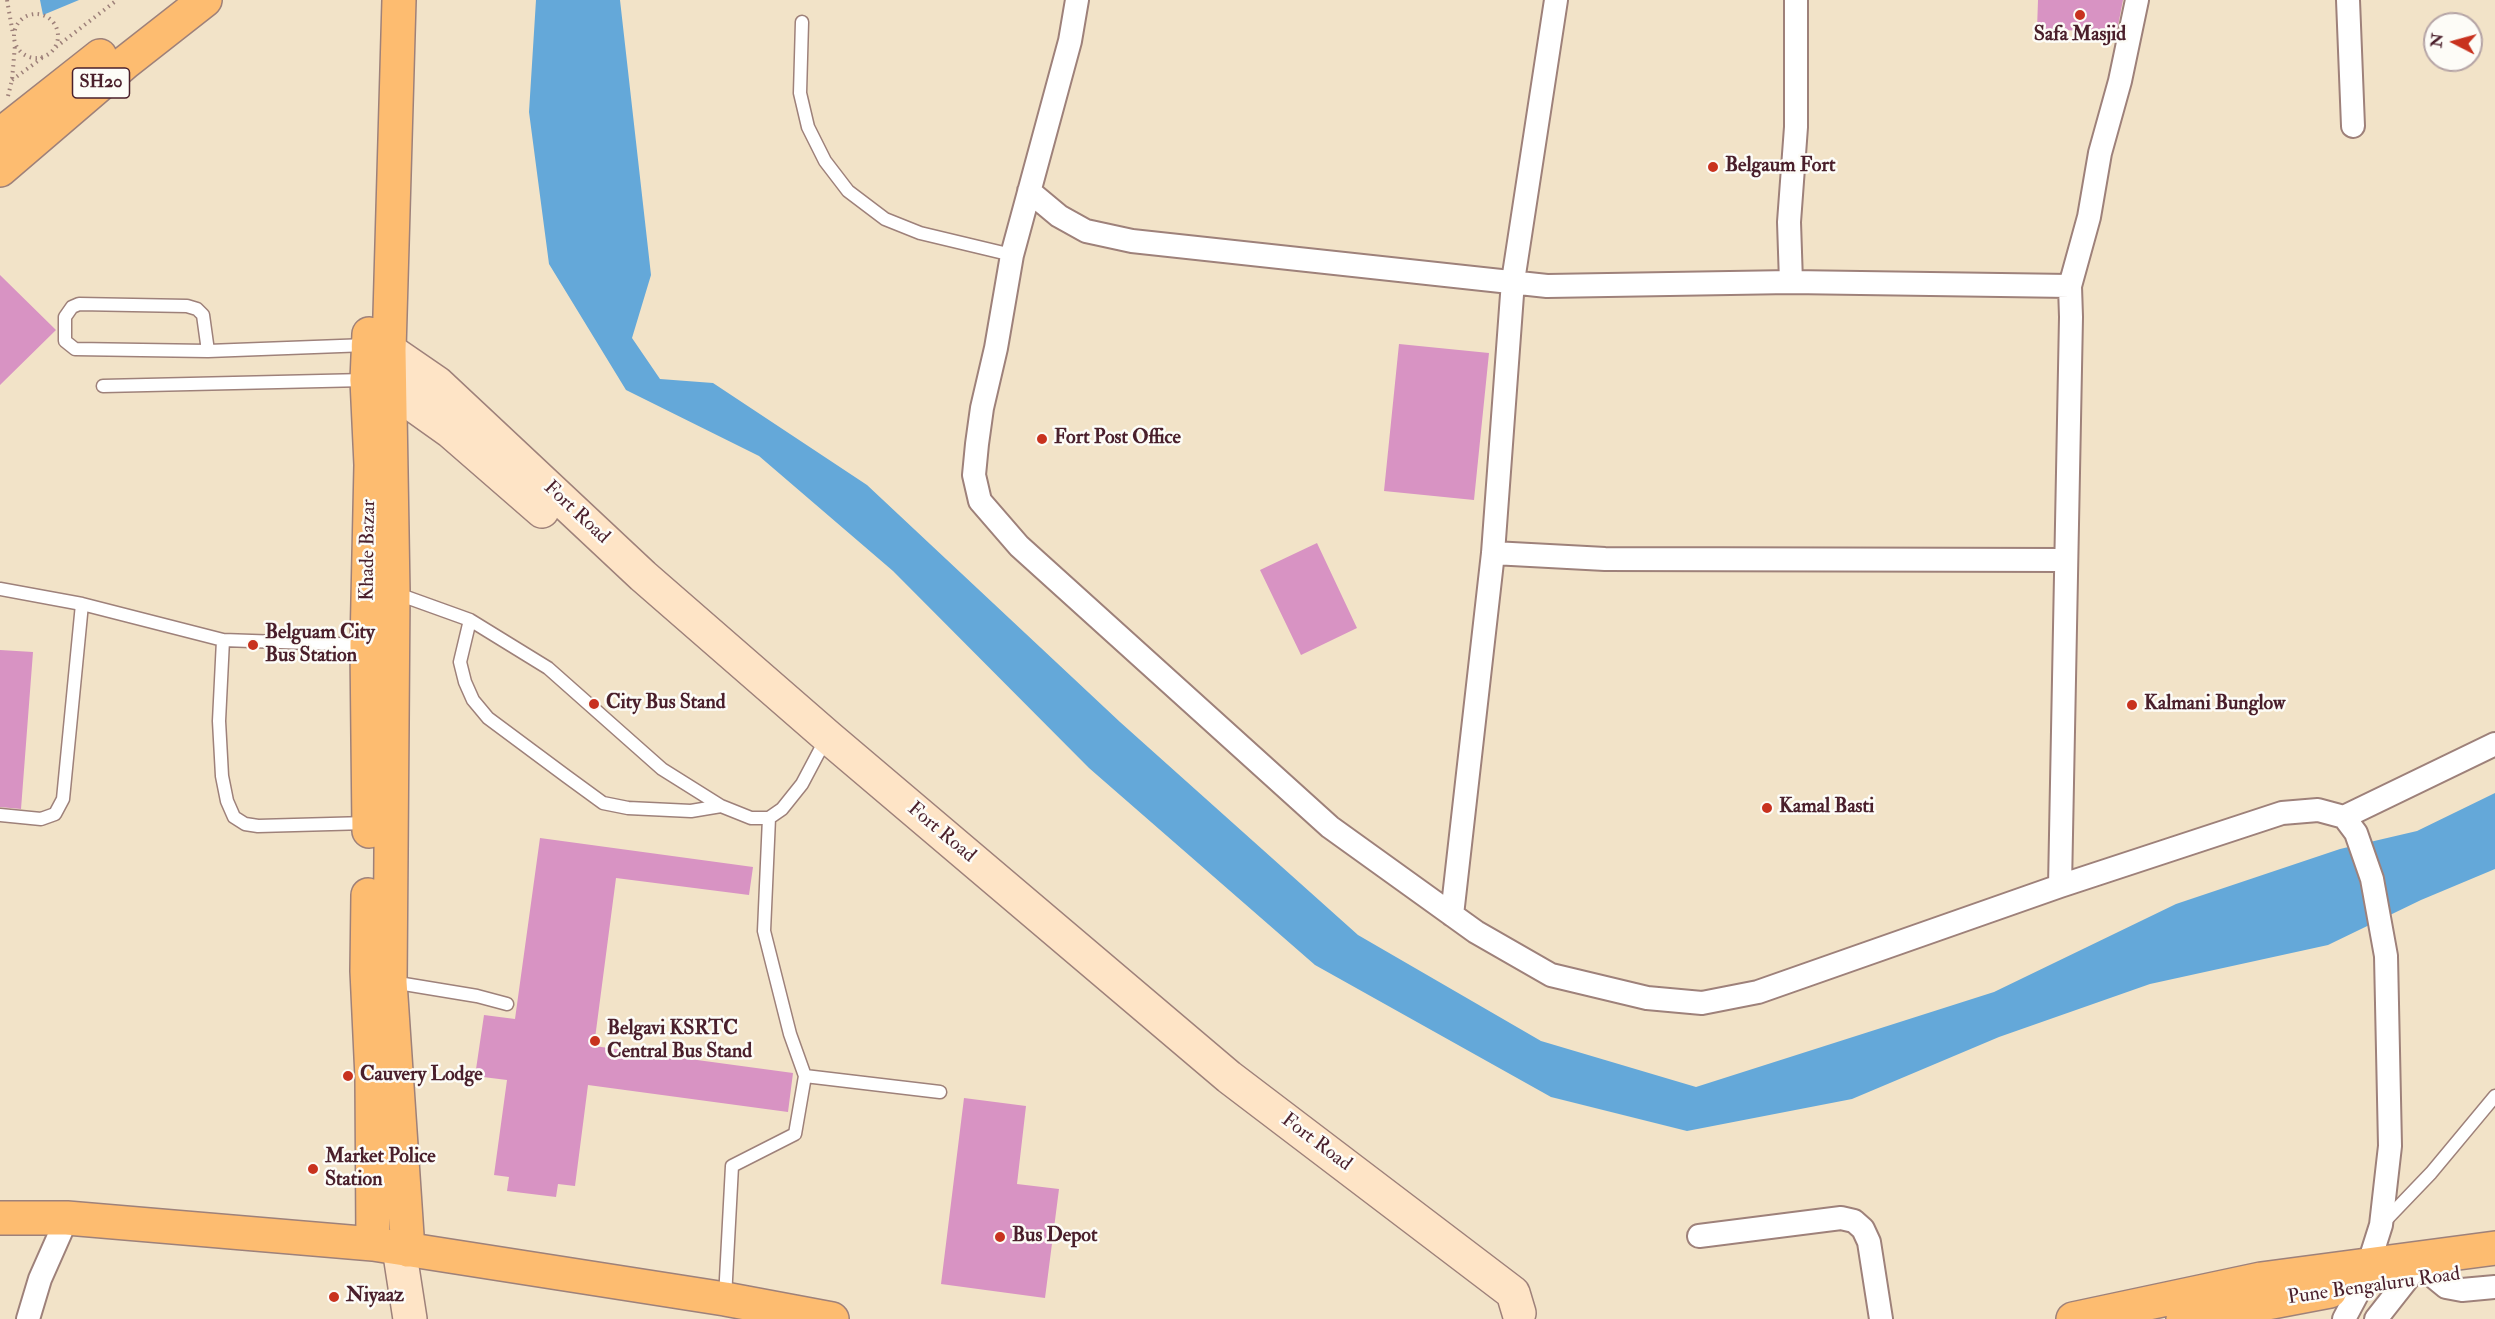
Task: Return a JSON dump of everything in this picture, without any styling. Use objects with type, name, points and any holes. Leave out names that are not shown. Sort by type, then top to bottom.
[{"type":"main road","name":"SH20","points":[[0,135],[170,0]]},
{"type":"main road","name":"SH20","points":[[0,170],[126,62],[205,0]]},
{"type":"main road","name":"Khade Bazar","points":[[383,0],[379,384],[371,465],[367,645],[369,822],[367,971],[372,1078],[394,1247],[410,1319]]},
{"type":"main road","name":"Fort Road","points":[[379,347],[437,383],[824,743]]},
{"type":"main road","name":"Fort Road","points":[[379,384],[450,431],[1229,1077],[1514,1293],[1523,1316]]},
{"type":"main road","points":[[379,384],[393,593],[390,982],[394,1247]]},
{"type":"main road","points":[[0,1218],[67,1218],[394,1247],[724,1299],[791,1315],[832,1319]]},
{"type":"main road","points":[[2073,1319],[2261,1279],[2438,1269],[2495,1248]]},
{"type":"main road","name":"Pune Bengaluru Road","points":[[2438,1269],[2495,1269]]},
{"type":"main road","name":"Pune Bengaluru Road","points":[[2183,1319],[2366,1274]]},
{"type":"street","points":[[1077,0],[1070,41],[1012,255],[977,444],[974,475],[980,501],[1019,546],[1330,827],[1452,915],[1476,932],[1551,975],[1647,998],[1702,1003],[1758,992],[2060,886],[2282,813],[2318,810],[2344,817],[2356,832],[2372,879],[2386,956],[2390,1146],[2381,1225],[2366,1274],[2344,1319]]},
{"type":"street","points":[[1452,915],[1493,553],[1513,281],[1556,0]]},
{"type":"street","points":[[1791,282],[1790,222],[1796,127],[1797,0]]},
{"type":"street","points":[[2060,886],[2070,286],[2089,217],[2100,153],[2120,81],[2137,0]]},
{"type":"street","points":[[2348,0],[2353,126]]},
{"type":"street","points":[[1029,191],[1059,216],[1086,231],[1132,241],[1546,286],[1791,282],[2070,286]]},
{"type":"street","points":[[1493,553],[1605,559],[2066,560]]},
{"type":"street","points":[[2344,817],[2495,744]]},
{"type":"street","points":[[28,1319],[40,1280],[67,1218]]},
{"type":"street","points":[[1699,1236],[1841,1218],[1854,1221],[1863,1229],[1869,1242],[1881,1319]]},
{"type":"street","points":[[2495,1233],[2454,1241],[2439,1247],[2438,1269],[2446,1287],[2462,1290],[2495,1287]]},
{"type":"street","points":[[2376,1319],[2438,1269]]},
{"type":"lane","points":[[802,22],[799,64],[800,93],[808,127],[825,161],[848,191],[885,219],[920,233],[1012,255]]},
{"type":"lane","points":[[208,351],[202,315],[197,309],[187,306],[79,304],[72,307],[65,317],[65,341],[75,349],[208,351],[379,347]]},
{"type":"lane","points":[[103,386],[379,384]]},
{"type":"lane","points":[[0,589],[82,604],[224,640],[367,645]]},
{"type":"lane","points":[[393,593],[470,620],[548,668],[662,769],[721,806],[751,818],[769,818],[782,809],[802,784],[824,743]]},
{"type":"lane","points":[[0,815],[41,819],[55,814],[63,799],[82,604]]},
{"type":"lane","points":[[470,620],[460,662],[473,700],[488,718],[548,763],[603,803],[628,808],[691,811],[721,806]]},
{"type":"lane","points":[[224,640],[219,721],[222,776],[227,801],[234,817],[245,824],[258,826],[369,822]]},
{"type":"lane","points":[[724,1299],[732,1166],[795,1134],[805,1076],[790,1034],[764,931],[769,818]]},
{"type":"lane","points":[[390,982],[477,996],[507,1004]]},
{"type":"lane","points":[[805,1076],[940,1092]]},
{"type":"lane","points":[[2381,1225],[2431,1173],[2495,1096]]},
{"type":"path","points":[[6,102],[12,80],[15,43],[7,0]]},
{"type":"path","points":[[12,80],[117,0]]},
{"type":"path","points":[[43,58],[28,57],[17,47],[15,33],[22,20],[36,14],[49,18],[57,28],[56,47]]},
{"type":"water","points":[[40,0],[79,0],[43,15]]},
{"type":"water","points":[[536,0],[620,0],[651,275],[632,338],[660,379],[713,383],[867,485],[1120,722],[1358,935],[1541,1041],[1696,1087],[1994,992],[2176,904],[2340,849],[2417,831],[2495,793],[2495,869],[2421,900],[2328,945],[2150,984],[1999,1037],[1852,1099],[1687,1131],[1551,1097],[1315,965],[1089,768],[893,571],[759,456],[626,390],[549,264],[529,112]]},
{"type":"building","name":"Safa Masjid","points":[[2038,0],[2123,0],[2117,31],[2037,30]]},
{"type":"building","points":[[0,275],[56,330],[0,385]]},
{"type":"building","points":[[1399,344],[1489,353],[1474,500],[1384,491]]},
{"type":"building","points":[[1317,543],[1357,628],[1301,655],[1260,570]]},
{"type":"building","points":[[0,650],[33,652],[21,809],[0,807]]},
{"type":"building","points":[[540,838],[753,867],[749,895],[616,878],[594,1046],[793,1073],[788,1112],[588,1085],[575,1186],[558,1184],[556,1197],[507,1191],[509,1177],[494,1175],[507,1080],[475,1076],[484,1015],[515,1019]]},
{"type":"building","name":"Bus Depot","points":[[964,1098],[1026,1106],[1017,1184],[1059,1189],[1045,1298],[941,1284]]},
{"type":"place","name":"Safa Masjid","points":[[2080,15]]},
{"type":"place","name":"Belgaum Fort","points":[[1713,167]]},
{"type":"place","name":"Fort Post Office","points":[[1042,439]]},
{"type":"place","name":"Belguam City Bus Station","points":[[253,645]]},
{"type":"place","name":"City Bus Stand","points":[[594,704]]},
{"type":"place","name":"Kalmani Bunglow","points":[[2132,705]]},
{"type":"place","name":"Kamal Basti","points":[[1767,808]]},
{"type":"place","name":"Belgavi KSRTC Central Bus Stand","points":[[595,1041]]},
{"type":"place","name":"Cauvery Lodge","points":[[348,1076]]},
{"type":"place","name":"Market Police Station","points":[[313,1169]]},
{"type":"place","name":"Bus Depot","points":[[1000,1237]]},
{"type":"place","name":"Niyaaz","points":[[334,1297]]}]
